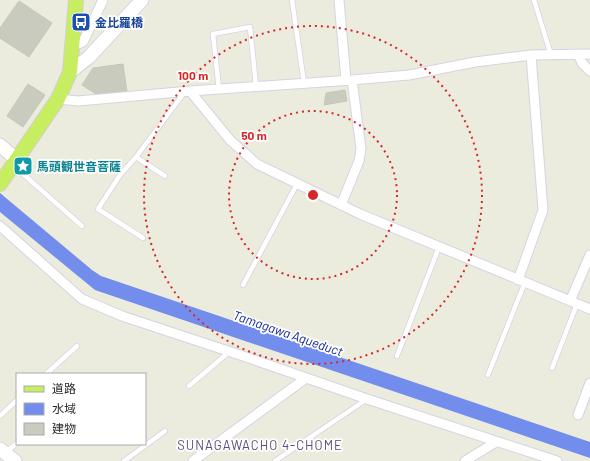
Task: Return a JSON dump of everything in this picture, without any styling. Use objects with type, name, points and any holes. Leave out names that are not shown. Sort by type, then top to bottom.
[{"type":"main road","points":[[0,184],[58,99],[70,72],[76,0]]},
{"type":"street","points":[[72,47],[83,42],[103,0]]},
{"type":"street","points":[[70,72],[89,57],[142,0]]},
{"type":"street","points":[[339,0],[349,80],[361,149],[359,161],[341,205]]},
{"type":"street","points":[[578,54],[582,63],[590,71]]},
{"type":"street","points":[[58,99],[78,101],[188,91],[409,75],[475,62],[530,55],[590,54]]},
{"type":"street","points":[[522,281],[543,210],[530,55]]},
{"type":"street","points":[[188,91],[230,140],[257,164],[360,214],[590,309]]},
{"type":"street","points":[[0,145],[13,166]]},
{"type":"street","points":[[0,226],[82,299],[122,316],[367,400],[557,461]]},
{"type":"street","points":[[574,302],[590,255]]},
{"type":"street","points":[[197,460],[306,378]]},
{"type":"street","points":[[578,415],[590,383]]},
{"type":"street","points":[[464,461],[496,442]]},
{"type":"lane","points":[[292,0],[304,83]]},
{"type":"lane","points":[[534,0],[551,55]]},
{"type":"lane","points":[[218,89],[212,34],[250,27],[256,86]]},
{"type":"lane","points":[[143,238],[98,209],[120,175],[188,91]]},
{"type":"lane","points":[[136,157],[165,176]]},
{"type":"lane","points":[[13,166],[82,226]]},
{"type":"lane","points":[[242,285],[297,184]]},
{"type":"lane","points":[[397,356],[439,247]]},
{"type":"lane","points":[[488,375],[522,281]]},
{"type":"lane","points":[[552,368],[574,302]]},
{"type":"lane","points":[[47,373],[77,346]]},
{"type":"lane","points":[[189,386],[229,352]]},
{"type":"lane","points":[[275,461],[367,400]]},
{"type":"lane","points":[[0,416],[16,401]]},
{"type":"lane","points":[[146,445],[165,431]]},
{"type":"lane","points":[[7,454],[16,444]]},
{"type":"lane","points":[[124,461],[146,445]]},
{"type":"water","points":[[0,193],[101,276],[590,442],[590,458],[95,290],[0,212]]},
{"type":"building","points":[[19,1],[52,23],[29,57],[0,38],[0,28]]},
{"type":"building","points":[[123,64],[127,92],[99,96],[82,85],[93,68]]},
{"type":"building","points":[[28,84],[45,95],[23,127],[7,116]]},
{"type":"building","points":[[345,90],[347,101],[324,105],[326,93]]},
{"type":"place","name":"金比羅橋","points":[[81,22]]},
{"type":"place","name":"馬頭観世音菩薩","points":[[23,166]]},
{"type":"district","name":"SUNAGAWACHO 4-CHOME","points":[[260,445]]},
{"type":"water label","name":"Tamagawa Aqueduct","points":[[288,333]]}]
